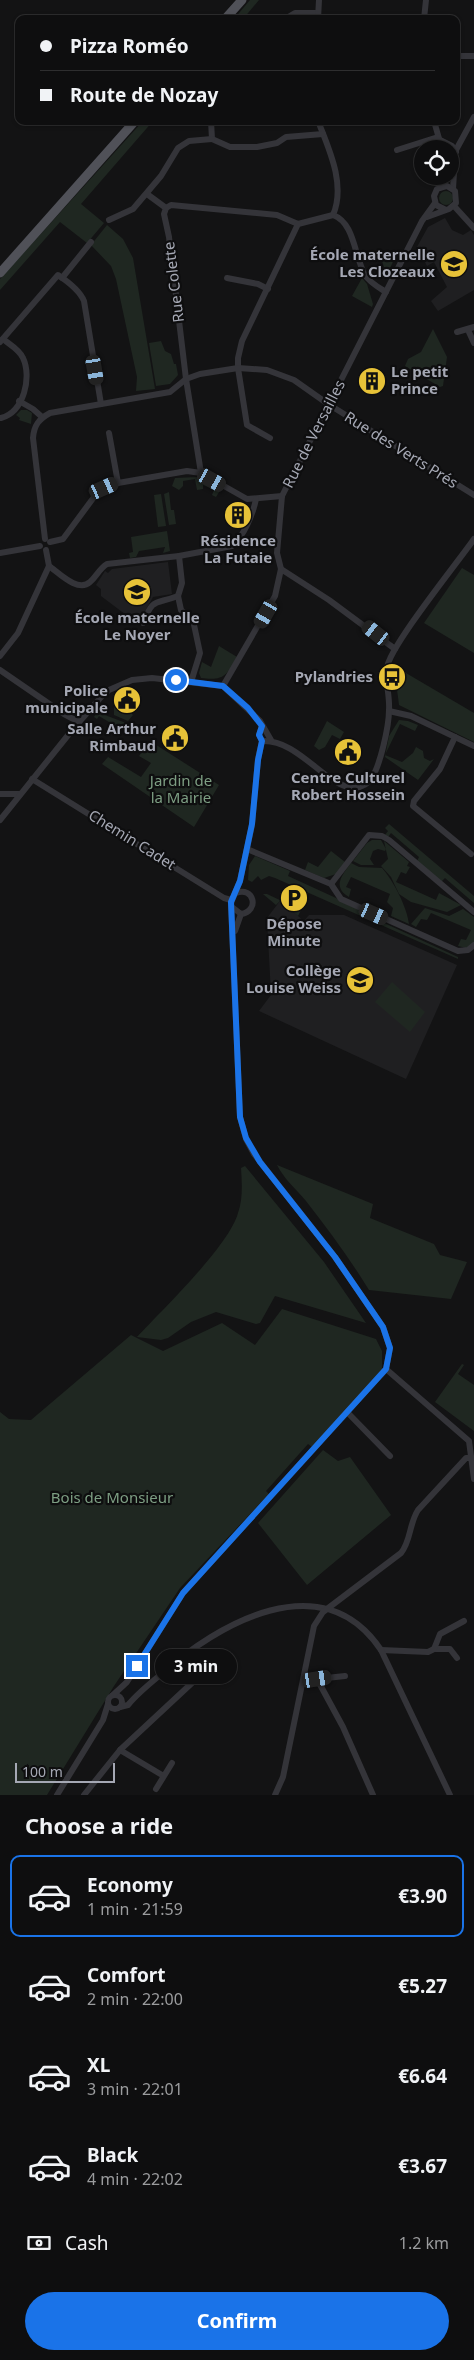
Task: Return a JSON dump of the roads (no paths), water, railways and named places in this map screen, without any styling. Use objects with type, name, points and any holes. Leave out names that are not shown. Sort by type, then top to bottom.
[{"type":"main road","points":[[229,15],[242,0]]},
{"type":"main road","points":[[0,273],[131,125]]},
{"type":"street","points":[[318,15],[319,0]]},
{"type":"street","points":[[424,15],[426,0]]},
{"type":"street","points":[[292,15],[295,13],[310,15]]},
{"type":"street","points":[[460,56],[474,56]]},
{"type":"street","points":[[459,146],[474,117]]},
{"type":"street","points":[[211,125],[212,139]]},
{"type":"street","points":[[320,125],[331,148],[335,171],[336,209],[333,215]]},
{"type":"street","points":[[435,125],[439,138],[442,140]]},
{"type":"street","points":[[109,220],[133,209],[147,194],[178,148],[189,141],[212,139],[230,147],[257,147],[277,142],[286,137],[323,134]]},
{"type":"street","points":[[397,150],[439,138]]},
{"type":"street","points":[[427,216],[454,206],[457,197],[453,185]]},
{"type":"street","points":[[444,210],[435,203],[434,196],[440,187],[447,186],[453,189]]},
{"type":"street","points":[[147,194],[166,208],[171,205],[277,215],[298,224],[333,215],[346,223],[360,264],[368,279],[386,292]]},
{"type":"street","name":"Rue de Versailles","points":[[223,686],[272,601],[281,569],[277,553],[282,496],[422,221],[435,203]]},
{"type":"street","points":[[454,206],[474,228]]},
{"type":"street","name":"Rue Colette","points":[[166,208],[164,214],[170,237],[186,379]]},
{"type":"street","points":[[270,438],[247,425],[238,368],[242,341],[298,224]]},
{"type":"street","points":[[0,418],[8,416],[28,384],[26,366],[22,355],[2,340],[91,242]]},
{"type":"street","points":[[60,277],[82,295],[84,301],[101,404]]},
{"type":"street","points":[[227,278],[258,284],[268,288]]},
{"type":"street","points":[[457,332],[471,328],[474,343]]},
{"type":"street","points":[[0,553],[43,548],[48,541],[33,438],[34,430],[42,417],[50,413],[170,392],[186,379],[238,368],[252,368],[281,374],[294,380],[328,404]]},
{"type":"street","points":[[186,379],[201,473]]},
{"type":"street","points":[[19,401],[42,417]]},
{"type":"street","name":"Rue des Verts Prés","points":[[328,404],[474,495]]},
{"type":"street","points":[[109,432],[118,483]]},
{"type":"street","points":[[48,541],[63,539],[97,493],[118,483],[187,471],[201,473],[247,499],[282,496]]},
{"type":"street","points":[[43,548],[49,566],[81,586],[90,582],[107,564],[178,556],[232,546],[237,542],[254,509],[256,499]]},
{"type":"street","points":[[0,820],[79,722],[109,690],[132,680],[152,678],[223,686],[248,708],[271,740],[300,754],[338,782],[348,787],[358,787],[366,784],[374,775],[389,711],[387,666],[395,649],[474,539]]},
{"type":"street","points":[[178,556],[182,582],[178,596],[181,610],[193,620],[200,653],[191,682]]},
{"type":"street","points":[[0,656],[18,633],[49,566]]},
{"type":"street","points":[[281,569],[293,575],[395,649]]},
{"type":"street","points":[[143,623],[152,604],[158,600],[178,596]]},
{"type":"street","points":[[386,642],[405,635]]},
{"type":"street","points":[[0,670],[64,714],[79,722]]},
{"type":"street","points":[[389,711],[411,716],[474,746]]},
{"type":"street","points":[[57,1795],[103,1720],[109,1699],[126,1682],[183,1593],[386,1368],[390,1348],[383,1327],[335,1257],[260,1162],[246,1138],[240,1117],[234,936],[231,902],[240,881],[247,849],[262,741],[259,735],[262,726]]},
{"type":"street","points":[[455,738],[440,769],[414,801],[413,806],[471,854]]},
{"type":"street","points":[[262,741],[271,740]]},
{"type":"street","name":"Chemin Cadet","points":[[32,779],[231,902]]},
{"type":"street","points":[[0,794],[20,794]]},
{"type":"street","points":[[331,884],[369,835],[376,834],[389,840],[474,912]]},
{"type":"street","points":[[247,849],[331,884],[341,899],[458,951],[468,950],[474,945]]},
{"type":"street","points":[[231,902],[235,911],[241,914],[249,911],[253,906],[251,896],[245,892],[240,881]]},
{"type":"street","points":[[236,893],[245,892]]},
{"type":"street","points":[[234,936],[241,914]]},
{"type":"street","points":[[386,1368],[464,1435],[473,1446],[474,1479]]},
{"type":"street","points":[[347,1412],[390,1456]]},
{"type":"street","points":[[275,1795],[284,1777],[314,1626],[327,1609],[401,1553],[406,1544],[413,1518],[418,1510],[466,1458],[472,1458]]},
{"type":"street","points":[[108,1704],[120,1704],[132,1700],[186,1653],[204,1641],[264,1612],[286,1607],[327,1609],[353,1620],[370,1635],[381,1650],[450,1795]]},
{"type":"street","points":[[434,1649],[440,1634],[464,1621]]},
{"type":"street","points":[[381,1650],[421,1653],[434,1649],[450,1649],[456,1658]]},
{"type":"street","points":[[84,1795],[120,1750],[194,1682],[186,1653]]},
{"type":"street","points":[[304,1676],[317,1679],[345,1676]]},
{"type":"street","points":[[317,1679],[343,1728],[373,1795]]},
{"type":"street","points":[[103,1720],[120,1704],[126,1682]]},
{"type":"street","points":[[113,1695],[120,1704]]},
{"type":"street","points":[[120,1750],[162,1776]]},
{"type":"street","points":[[156,1789],[162,1776],[172,1763]]},
{"type":"place","name":"École maternelle Les Clozeaux","points":[[454,264]]},
{"type":"place","name":"Le petit Prince","points":[[372,381]]},
{"type":"place","name":"Résidence La Futaie","points":[[238,515]]},
{"type":"place","name":"École maternelle Le Noyer","points":[[137,592]]},
{"type":"place","name":"Pylandries","points":[[392,677]]},
{"type":"place","name":"Police municipale","points":[[127,700]]},
{"type":"place","name":"Salle Arthur Rimbaud","points":[[175,738]]},
{"type":"place","name":"Centre Culturel Robert Hossein","points":[[348,752]]},
{"type":"place","name":"Dépose Minute","points":[[294,898]]},
{"type":"place","name":"Collège Louise Weiss","points":[[360,980]]},
{"type":"park label","name":"Jardin de la Mairie","points":[[181,790]]},
{"type":"park label","name":"Bois de Monsieur","points":[[112,1498]]}]
